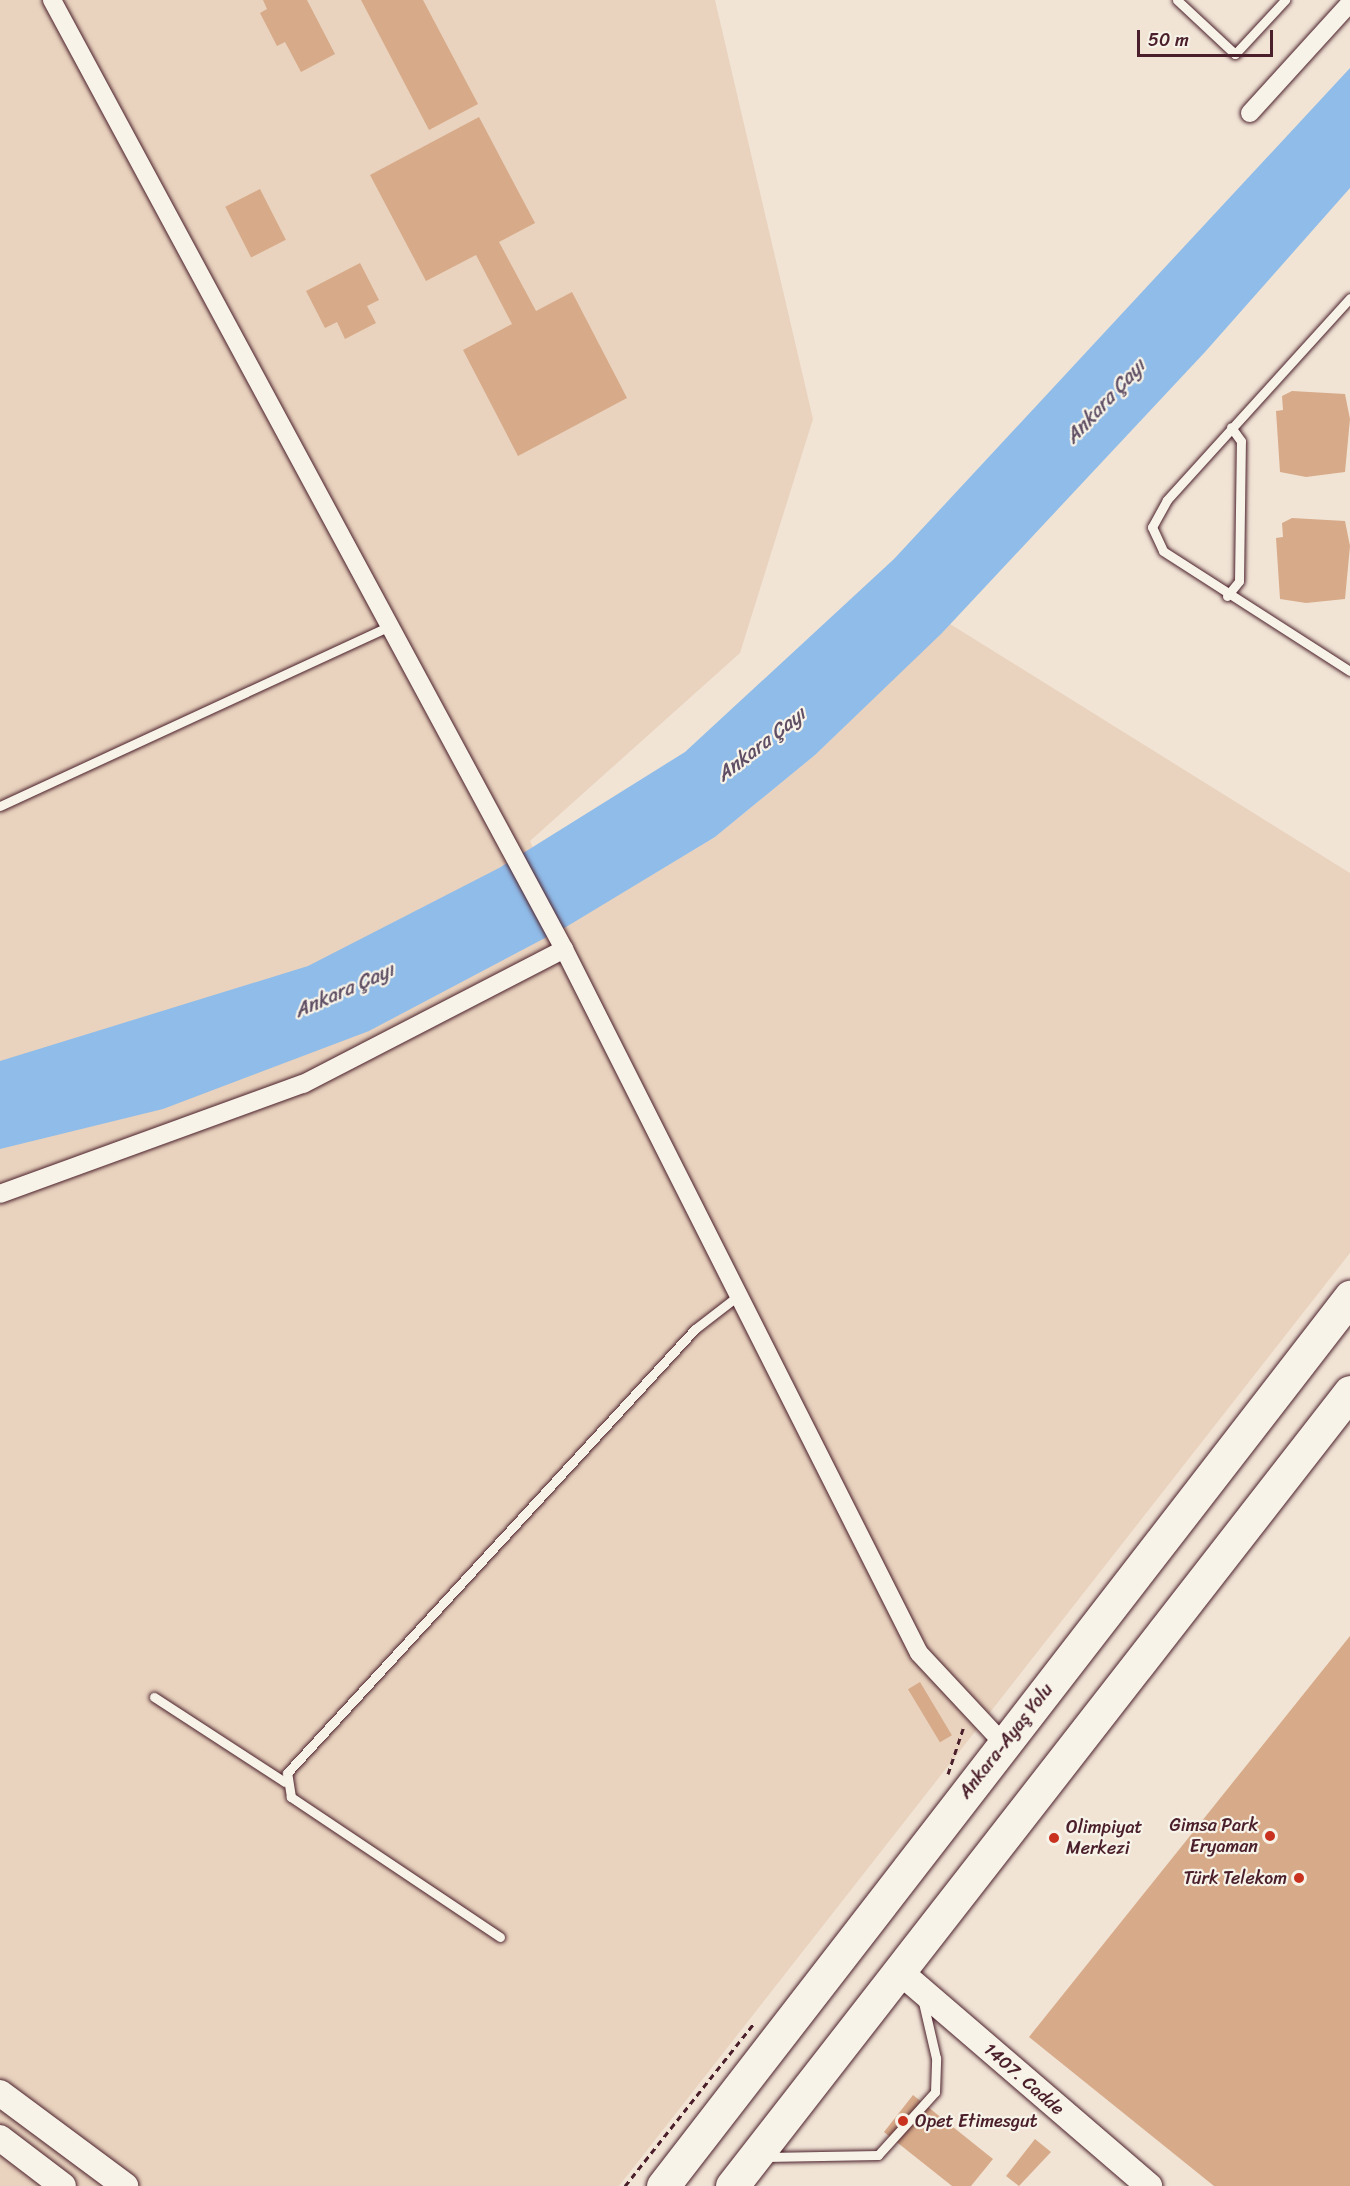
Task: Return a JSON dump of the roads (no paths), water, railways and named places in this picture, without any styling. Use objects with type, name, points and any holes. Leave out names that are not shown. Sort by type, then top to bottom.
[{"type":"highway","name":"Ankara-Ayaş Yolu","points":[[663,2186],[1350,1297]]},
{"type":"highway","points":[[732,2186],[909,1980],[1350,1392]]},
{"type":"street","points":[[52,0],[486,811],[564,949],[919,1653],[1004,1744]]},
{"type":"street","points":[[1250,113],[1350,3]]},
{"type":"street","points":[[0,1194],[303,1084],[564,949]]},
{"type":"street","name":"1407. Cadde","points":[[909,1980],[1149,2186]]},
{"type":"street","points":[[0,2093],[125,2186]]},
{"type":"street","points":[[0,2138],[63,2186]]},
{"type":"lane","points":[[1177,0],[1235,54],[1285,0]]},
{"type":"lane","points":[[1350,298],[1231,427],[1155,515],[1152,527],[1163,551],[1227,596],[1350,670]]},
{"type":"lane","points":[[1227,596],[1239,581],[1241,441],[1231,427]]},
{"type":"lane","points":[[0,807],[389,626]]},
{"type":"lane","points":[[285,1782],[289,1769],[694,1329],[739,1295]]},
{"type":"lane","points":[[154,1697],[285,1782],[291,1797],[500,1937]]},
{"type":"lane","points":[[755,2157],[878,2155],[934,2092],[936,2058],[909,1980]]},
{"type":"water","name":"Ankara Çayı","points":[[1350,68],[1350,188],[1205,352],[942,633],[815,755],[715,837],[566,927],[369,1031],[163,1109],[0,1149],[0,1061],[308,966],[499,868],[685,752],[894,559]]},
{"type":"place","name":"Gimsa Park Eryaman","points":[[1270,1836]]},
{"type":"place","name":"Olimpiyat Merkezi","points":[[1054,1838]]},
{"type":"place","name":"Türk Telekom","points":[[1299,1878]]},
{"type":"place","name":"Opet Etimesgut","points":[[903,2121]]}]
